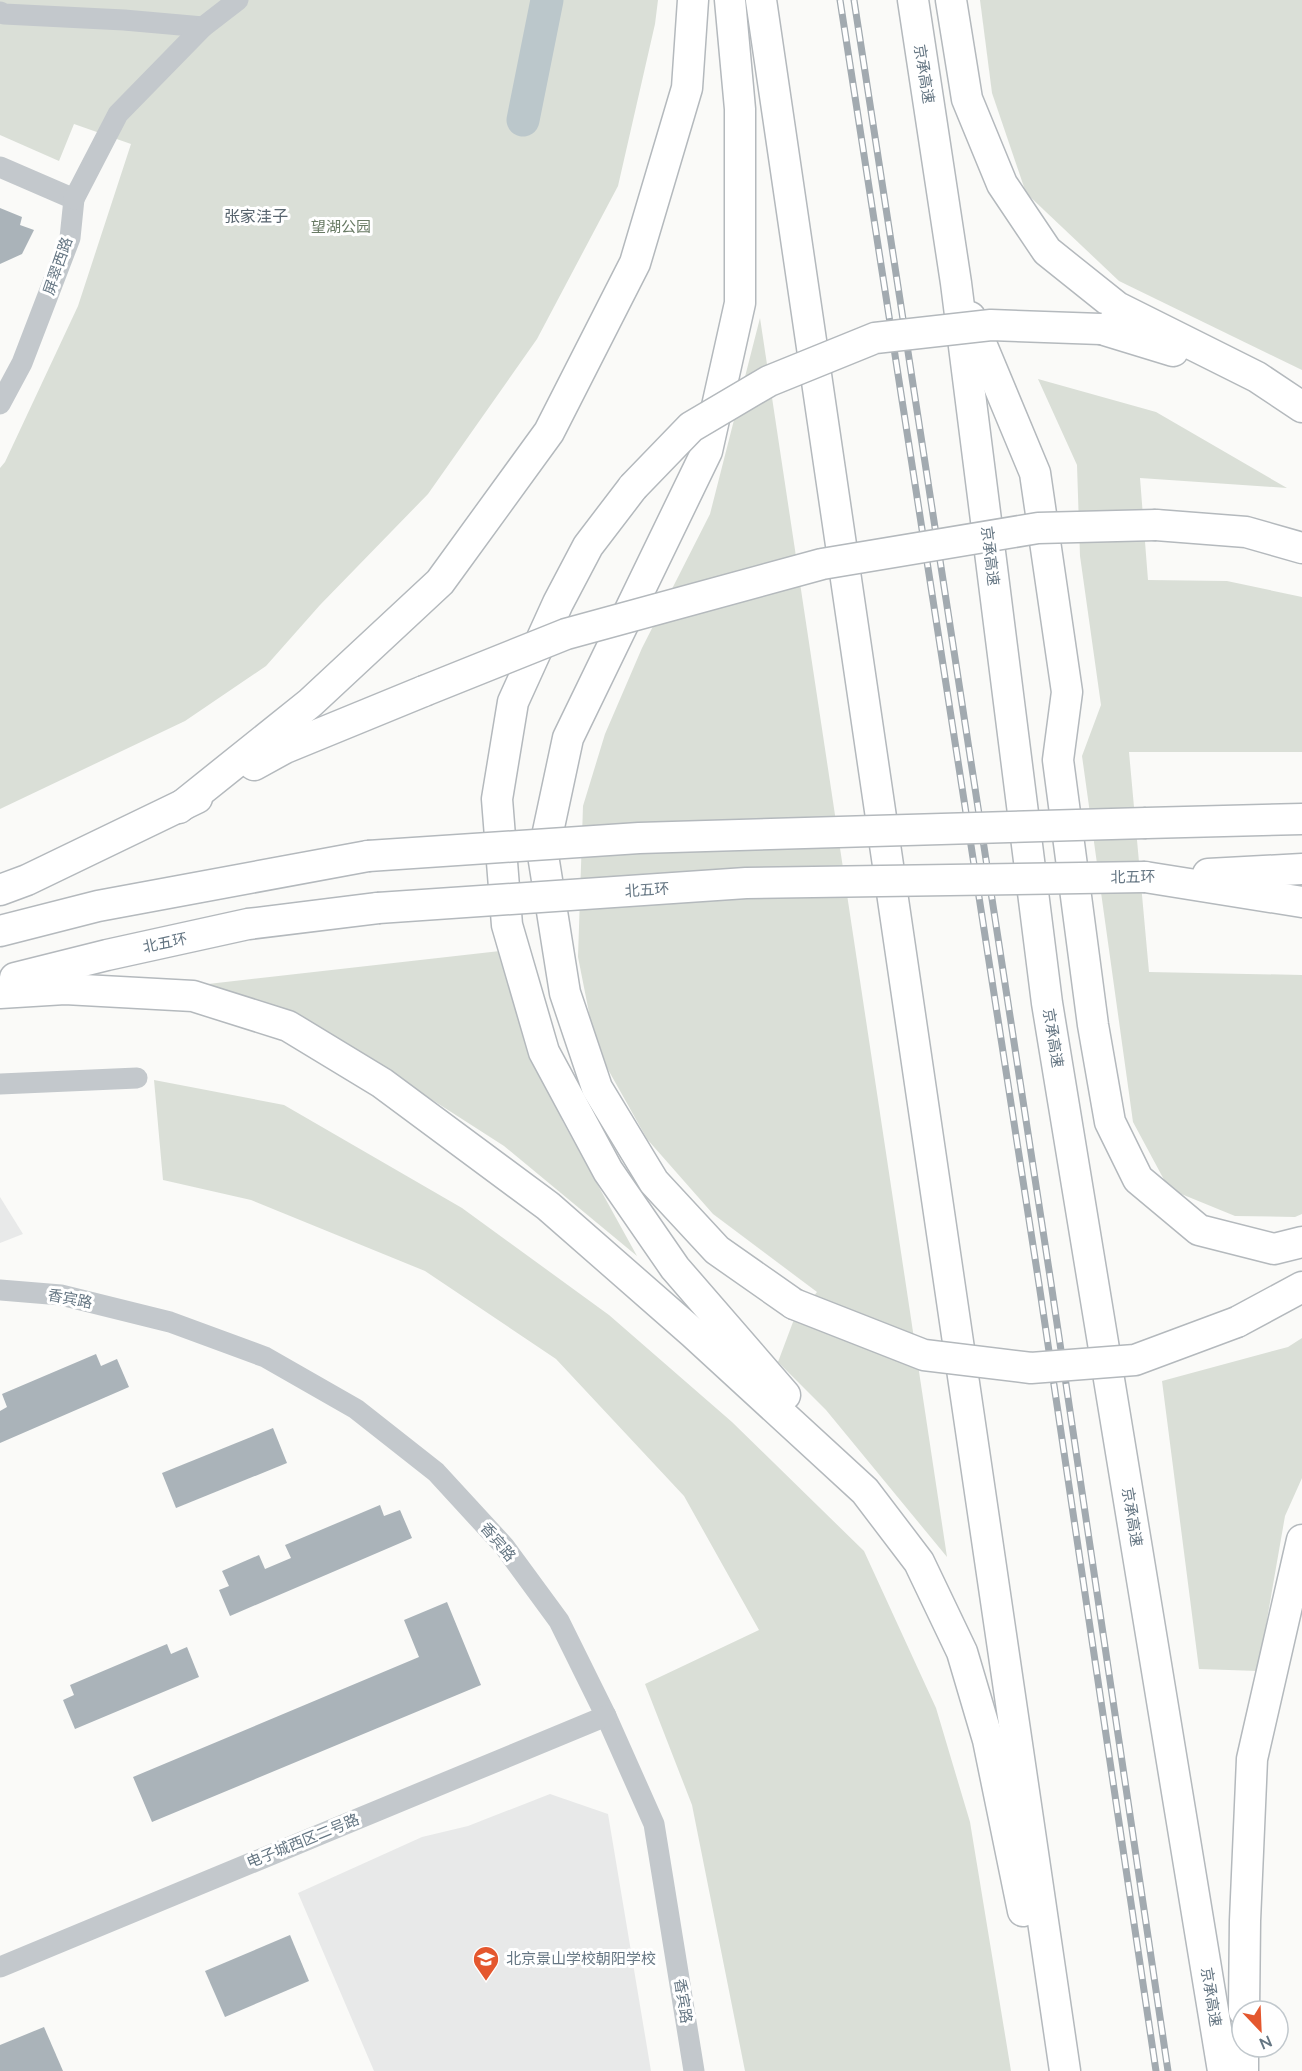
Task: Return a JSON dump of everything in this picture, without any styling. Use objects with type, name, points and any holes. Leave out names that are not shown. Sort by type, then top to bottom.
[{"type":"highway","points":[[179,808],[310,703],[440,582],[549,432],[635,263],[687,88],[693,0]]},
{"type":"highway","points":[[730,0],[740,109],[741,303],[706,451],[568,738],[543,855],[565,993],[597,1088],[654,1182],[717,1250],[794,1304],[924,1355],[1031,1368],[1135,1360],[1237,1322],[1302,1287]]},
{"type":"highway","points":[[761,0],[1065,2071]]},
{"type":"highway","name":"京承高速","points":[[913,0],[956,283],[1047,1002],[1223,2071]]},
{"type":"highway","points":[[951,0],[967,99],[1002,184],[1047,251],[1117,307],[1257,377],[1302,407]]},
{"type":"highway","points":[[956,283],[1035,473],[1067,693],[1058,760],[1093,1025],[1110,1122],[1138,1179],[1199,1230],[1274,1249],[1302,1242]]},
{"type":"highway","points":[[1056,2071],[988,1740],[962,1652],[919,1562],[866,1491],[675,1268],[608,1171],[544,1052],[507,925],[497,799],[513,702],[558,603],[588,546],[633,487],[691,427],[769,381],[875,338],[991,325],[1101,329],[1257,377]]},
{"type":"highway","points":[[0,890],[27,880],[179,808],[285,748],[566,634],[822,564],[1038,528],[1156,525],[1246,532],[1302,548]]},
{"type":"highway","points":[[0,931],[98,906],[368,856],[639,838],[1302,819]]},
{"type":"highway","name":"北五环","points":[[0,982],[107,955],[248,924],[378,908],[746,883],[1145,877],[1302,869]]},
{"type":"highway","points":[[1145,877],[1302,902]]},
{"type":"highway","points":[[0,993],[65,989],[193,996],[288,1026],[382,1083],[548,1206],[693,1333],[866,1491]]},
{"type":"highway","points":[[1244,1999],[1252,1759],[1302,1540]]},
{"type":"street","points":[[0,167],[74,199],[118,114],[203,27],[238,0]]},
{"type":"street","points":[[0,12],[203,27]]},
{"type":"street","name":"屏翠西路","points":[[0,404],[22,363],[70,238],[74,199]]},
{"type":"street","points":[[0,1084],[137,1078]]},
{"type":"street","name":"香宾路","points":[[0,1290],[61,1294],[170,1322],[265,1357],[356,1409],[436,1472],[504,1546],[559,1621],[606,1716],[654,1824],[694,2071]]},
{"type":"street","name":"电子城西区二号路","points":[[0,1966],[606,1716]]},
{"type":"shaded area","points":[[0,1197],[23,1234],[0,1243]]},
{"type":"shaded area","name":"北京景山学校朝阳学校","points":[[550,1794],[608,1814],[651,2071],[374,2071],[298,1893],[422,1837],[468,1826]]},
{"type":"green space","name":"望湖公园","points":[[0,0],[658,0],[655,24],[618,186],[537,339],[428,494],[320,605],[266,666],[185,721],[0,809],[0,468],[5,462],[78,306],[131,144],[74,124],[59,161],[0,135]]},
{"type":"green space","points":[[980,0],[1302,0],[1302,370],[1119,281],[1026,193],[992,93]]},
{"type":"green space","points":[[760,318],[947,1557],[826,1410],[778,1362],[793,1322],[817,1292],[713,1214],[647,1139],[596,1048],[578,957],[583,806],[605,734],[642,648],[710,514]]},
{"type":"green space","points":[[1038,379],[1156,412],[1287,488],[1140,478],[1148,580],[1227,581],[1302,597],[1302,752],[1129,752],[1149,972],[1302,975],[1302,1214],[1295,1217],[1235,1216],[1169,1189],[1133,1122],[1082,756],[1101,705],[1080,556],[1077,465]]},
{"type":"green space","points":[[500,951],[527,1044],[563,1122],[637,1256],[504,1146],[336,1038],[208,984]]},
{"type":"green space","points":[[154,1080],[284,1105],[462,1208],[609,1315],[732,1422],[864,1551],[936,1708],[970,1822],[1011,2071],[745,2071],[692,1805],[645,1684],[759,1630],[684,1496],[556,1359],[425,1271],[251,1200],[163,1180]]},
{"type":"green space","points":[[1302,1338],[1302,1478],[1285,1516],[1258,1671],[1199,1669],[1162,1381],[1288,1347]]},
{"type":"building","points":[[0,208],[22,217],[20,225],[34,230],[22,254],[0,264]]},
{"type":"building","points":[[96,1354],[101,1366],[117,1359],[129,1387],[0,1443],[0,1411],[7,1407],[2,1394]]},
{"type":"building","points":[[273,1428],[287,1463],[176,1508],[162,1473]]},
{"type":"building","points":[[380,1505],[384,1516],[400,1510],[412,1538],[230,1616],[219,1590],[229,1586],[222,1571],[259,1555],[265,1569],[291,1558],[285,1545]]},
{"type":"building","points":[[447,1602],[481,1685],[152,1822],[133,1777],[419,1657],[404,1620]]},
{"type":"building","points":[[167,1644],[171,1654],[187,1647],[199,1677],[75,1729],[63,1700],[74,1695],[70,1685]]},
{"type":"building","points":[[290,1935],[309,1981],[225,2017],[205,1971]]},
{"type":"building","points":[[44,2027],[63,2071],[0,2071],[0,2045]]},
{"type":"waterway","points":[[523,120],[547,0]]},
{"type":"railway","points":[[840,0],[1039,1284],[1156,2071]]},
{"type":"railway","points":[[854,0],[1051,1283],[1168,2071]]},
{"type":"place","name":"北京景山学校朝阳学校","points":[[486,1982]]},
{"type":"district","name":"张家洼子","points":[[256,217]]}]
